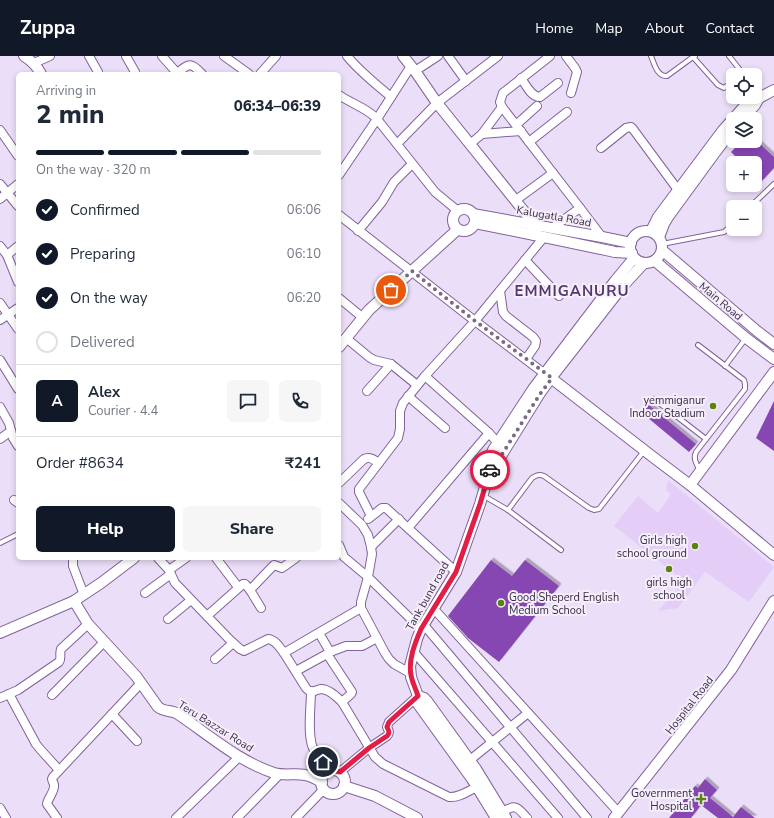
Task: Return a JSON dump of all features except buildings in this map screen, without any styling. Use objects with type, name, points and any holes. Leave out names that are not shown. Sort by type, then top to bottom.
[{"type":"street","points":[[24,56],[37,68],[50,56]]},
{"type":"street","points":[[126,56],[135,72]]},
{"type":"street","points":[[162,56],[175,72]]},
{"type":"street","points":[[224,56],[246,72]]},
{"type":"street","points":[[262,72],[276,56]]},
{"type":"street","points":[[348,56],[363,73],[392,96]]},
{"type":"street","points":[[371,516],[359,492],[359,489],[398,438],[400,429],[400,411],[403,403],[417,385],[475,321],[525,260],[538,232],[516,200],[437,103],[403,56]]},
{"type":"street","points":[[341,171],[392,96],[413,69],[438,56]]},
{"type":"street","points":[[448,56],[466,81]]},
{"type":"street","points":[[397,144],[437,103],[498,56]]},
{"type":"street","points":[[550,56],[503,93],[500,102],[502,107],[602,237]]},
{"type":"street","points":[[566,56],[578,72],[572,93]]},
{"type":"street","points":[[92,57],[98,72]]},
{"type":"street","points":[[180,72],[192,65],[200,72]]},
{"type":"street","points":[[521,78],[537,97],[540,97],[558,83]]},
{"type":"street","points":[[749,112],[757,103],[768,95]]},
{"type":"street","points":[[632,251],[638,261],[644,263],[655,261],[659,258],[658,217],[723,130],[750,100],[768,95]]},
{"type":"street","points":[[341,97],[367,111],[377,119],[435,192],[458,211],[452,220],[457,230]]},
{"type":"street","points":[[482,134],[518,128],[537,106]]},
{"type":"street","points":[[470,144],[482,134],[502,107]]},
{"type":"street","points":[[529,142],[567,112]]},
{"type":"street","points":[[601,148],[626,128],[633,128],[678,190]]},
{"type":"street","points":[[0,130],[16,153]]},
{"type":"street","points":[[659,241],[664,224],[668,217],[726,138]]},
{"type":"street","points":[[358,231],[382,202],[394,182],[412,164]]},
{"type":"street","points":[[516,200],[553,173]]},
{"type":"street","points":[[0,184],[16,203]]},
{"type":"street","points":[[0,198],[16,186]]},
{"type":"street","points":[[552,228],[580,208]]},
{"type":"street","name":"Kalugatla Road","points":[[458,211],[465,209],[469,210],[474,218],[538,232],[615,252],[632,251]]},
{"type":"street","points":[[341,217],[690,485],[774,555]]},
{"type":"street","points":[[457,230],[468,231],[473,227],[474,218]]},
{"type":"street","name":"Kalugatla Road","points":[[538,232],[552,228],[602,237],[632,251]]},
{"type":"street","points":[[341,344],[369,310],[457,230]]},
{"type":"street","points":[[492,463],[497,461],[501,456],[536,400],[548,376],[615,281],[632,251],[633,238],[636,234],[646,231],[659,241]]},
{"type":"street","name":"Main Road","points":[[659,241],[734,311],[774,344]]},
{"type":"street","points":[[0,246],[7,255],[16,277]]},
{"type":"street","points":[[7,255],[16,248]]},
{"type":"street","points":[[525,260],[559,296]]},
{"type":"street","name":"Main Road","points":[[655,261],[746,338],[774,358]]},
{"type":"street","points":[[548,376],[622,286],[644,263]]},
{"type":"street","points":[[500,291],[503,312],[536,341],[535,346],[526,359]]},
{"type":"street","points":[[341,300],[362,318]]},
{"type":"street","points":[[0,303],[16,326]]},
{"type":"street","points":[[0,320],[16,309]]},
{"type":"street","points":[[346,338],[374,360],[391,364],[417,385]]},
{"type":"street","points":[[0,360],[16,386]]},
{"type":"street","points":[[367,391],[391,364]]},
{"type":"street","points":[[690,485],[774,372]]},
{"type":"street","points":[[425,376],[489,433],[497,442]]},
{"type":"street","name":"Tank bund road","points":[[502,816],[477,787],[418,704],[418,696],[411,677],[410,666],[416,639],[456,572],[492,463],[490,459],[491,454],[497,442],[533,389],[548,376]]},
{"type":"street","points":[[408,396],[445,428]]},
{"type":"street","points":[[0,407],[9,423],[13,438],[16,443]]},
{"type":"street","points":[[0,439],[11,431]]},
{"type":"street","points":[[408,528],[489,433]]},
{"type":"street","points":[[341,481],[366,457],[379,463]]},
{"type":"street","points":[[341,505],[362,525],[368,535],[372,547],[372,559],[361,602],[361,608],[385,653],[394,664],[410,672]]},
{"type":"street","points":[[362,525],[382,508],[386,508],[456,572]]},
{"type":"street","points":[[372,547],[399,519]]},
{"type":"street","points":[[341,550],[344,557],[423,627],[587,818]]},
{"type":"street","points":[[73,560],[73,566],[84,595]]},
{"type":"street","points":[[0,633],[74,601],[131,560]]},
{"type":"street","points":[[160,560],[170,572],[175,583],[240,649],[244,651],[268,639],[275,641],[306,688],[311,692]]},
{"type":"street","points":[[145,593],[184,560]]},
{"type":"street","points":[[218,560],[238,587]]},
{"type":"street","points":[[250,590],[274,565],[282,568],[293,560]]},
{"type":"street","points":[[207,616],[242,584],[245,584],[250,590],[261,608]]},
{"type":"street","points":[[168,619],[191,600]]},
{"type":"street","name":"Teru Bazzar Road","points":[[74,601],[88,624],[142,683],[158,707],[178,714],[238,757],[280,774],[305,775],[323,785],[327,792],[339,792],[344,786]]},
{"type":"street","name":"Hospital Road","points":[[616,815],[731,670],[774,601]]},
{"type":"street","points":[[284,653],[361,608]]},
{"type":"street","points":[[434,609],[616,815]]},
{"type":"street","points":[[0,698],[18,690],[59,662],[61,649],[88,624]]},
{"type":"street","points":[[319,633],[328,653],[352,692],[342,702]]},
{"type":"street","points":[[296,671],[328,653],[346,646],[362,646],[377,638]]},
{"type":"street","points":[[52,695],[104,642]]},
{"type":"street","points":[[215,659],[233,643]]},
{"type":"street","points":[[413,651],[558,818]]},
{"type":"street","points":[[57,818],[49,808],[48,804],[54,788],[52,779],[142,683]]},
{"type":"street","points":[[311,692],[322,689],[333,694],[342,702],[369,748],[375,757],[383,764],[449,797],[460,795],[477,787]]},
{"type":"street","points":[[311,692],[310,737],[316,753],[330,770],[340,772],[345,778],[344,786],[375,796],[417,818]]},
{"type":"street","points":[[10,694],[36,744],[59,770]]},
{"type":"street","points":[[340,772],[369,748],[387,736],[389,734],[387,727],[389,722],[418,696],[427,701],[470,760],[502,816],[509,807],[514,806],[518,808],[527,818]]},
{"type":"street","points":[[112,714],[137,741]]},
{"type":"street","points":[[470,760],[528,714]]},
{"type":"street","points":[[176,818],[238,757]]},
{"type":"street","points":[[296,818],[323,785],[324,775],[330,770]]},
{"type":"street","points":[[237,818],[280,774]]},
{"type":"street","points":[[0,808],[6,818]]},
{"type":"lane","points":[[651,56],[658,72],[664,76],[667,76],[694,56],[718,85],[724,88],[726,86]]},
{"type":"lane","points":[[729,56],[738,68]]},
{"type":"lane","points":[[757,200],[774,184]]},
{"type":"lane","points":[[659,241],[724,232],[726,230]]},
{"type":"lane","points":[[725,366],[746,338]]},
{"type":"lane","points":[[698,345],[744,380],[745,384],[745,389],[694,456],[700,471]]},
{"type":"lane","points":[[654,399],[706,440]]},
{"type":"lane","points":[[508,510],[532,478],[537,475],[544,476],[589,508],[594,510],[599,509],[645,450]]},
{"type":"lane","points":[[482,495],[508,510],[561,550]]},
{"type":"lane","points":[[0,543],[16,535]]},
{"type":"shaded area","name":"Girls high school ground","points":[[668,480],[774,567],[749,602],[705,572],[678,608],[658,611],[684,581],[614,526],[638,496],[658,513],[671,494],[666,490]]},
{"type":"way so far","points":[[391,290],[412,271],[475,321],[552,378],[540,394],[501,456],[497,461],[492,463],[490,470]]},
{"type":"place","name":"yemmiganur Indoor Stadium","points":[[713,406]]},
{"type":"place","name":"Girls high school ground","points":[[695,546]]},
{"type":"place","name":"girls high school","points":[[669,569]]},
{"type":"place","name":"Good Sheperd English Medium School","points":[[501,603]]},
{"type":"place","name":"Government Hospital","points":[[701,799]]},
{"type":"district","name":"EMMIGANURU","points":[[572,291]]},
{"type":"route","points":[[323,762],[330,770],[337,770],[340,772],[369,748],[387,736],[389,731],[387,724],[418,696],[411,677],[410,666],[416,639],[456,572],[480,504],[490,470]]}]
